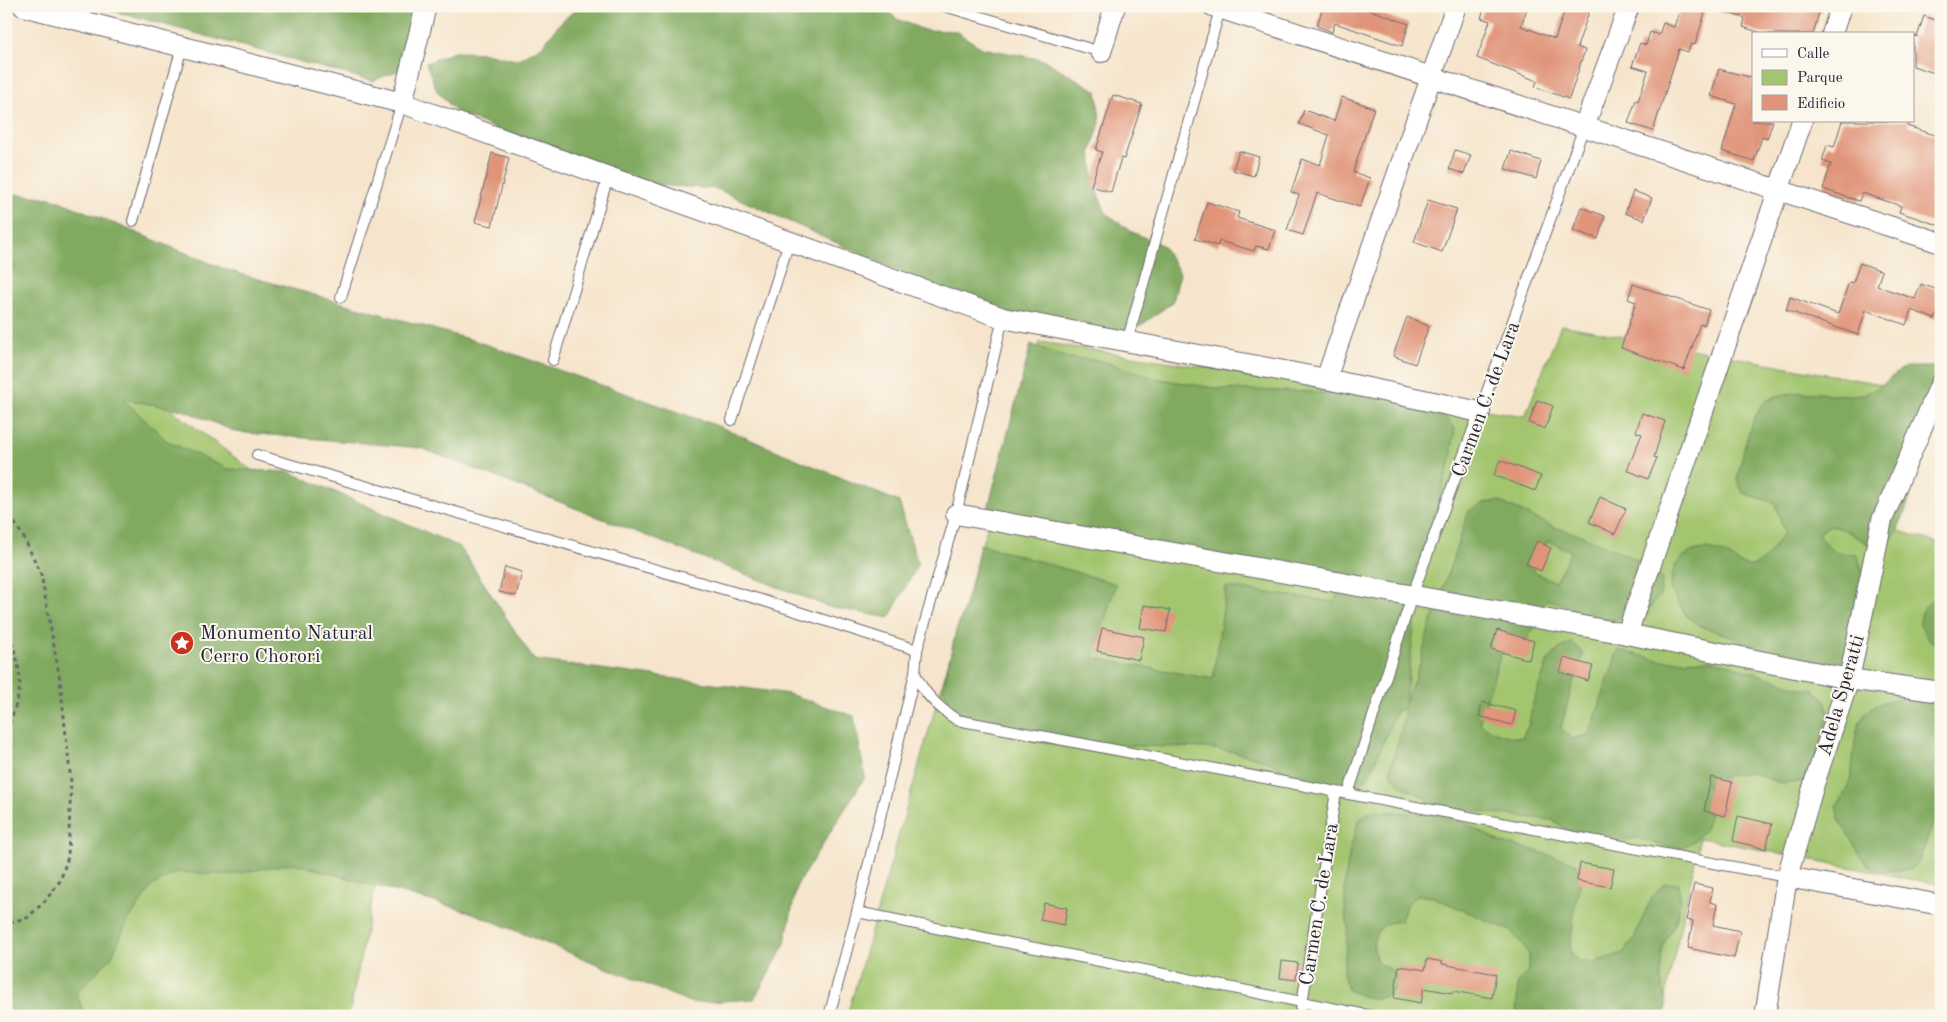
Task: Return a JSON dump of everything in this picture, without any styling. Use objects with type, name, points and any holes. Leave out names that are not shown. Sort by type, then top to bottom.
[{"type":"street","points":[[23,6],[402,103],[1004,318],[1326,379],[1480,412]]},
{"type":"street","points":[[402,103],[426,6]]},
{"type":"street","points":[[1101,52],[1115,6]]},
{"type":"street","points":[[1326,379],[1456,6]]},
{"type":"street","name":"Carmen C. de Lara","points":[[1584,127],[1629,6]]},
{"type":"street","points":[[1833,32],[1841,6]]},
{"type":"street","points":[[1217,7],[1941,243]]},
{"type":"street","points":[[1627,634],[1802,122]]},
{"type":"street","name":"Adela Speratti","points":[[1765,1016],[1787,877],[1815,781],[1849,679],[1882,520],[1941,382]]},
{"type":"street","points":[[956,514],[1627,634],[1849,679],[1941,692]]},
{"type":"street","points":[[1787,877],[1941,904]]},
{"type":"lane","points":[[944,6],[1101,52]]},
{"type":"lane","points":[[1127,342],[1217,7]]},
{"type":"lane","points":[[133,221],[182,47]]},
{"type":"lane","points":[[341,296],[402,103]]},
{"type":"lane","name":"Carmen C. de Lara","points":[[1348,794],[1412,596],[1584,127]]},
{"type":"lane","points":[[553,360],[608,177]]},
{"type":"lane","points":[[732,420],[789,242]]},
{"type":"lane","points":[[829,1016],[857,912],[915,673],[917,650],[956,514],[1004,318]]},
{"type":"lane","points":[[257,455],[758,599],[917,650]]},
{"type":"lane","points":[[915,673],[920,685],[932,700],[943,711],[957,720],[1787,877]]},
{"type":"lane","name":"Carmen C. de Lara","points":[[1300,1016],[1336,792]]},
{"type":"lane","points":[[857,912],[1371,1016]]},
{"type":"path","points":[[6,509],[24,538],[41,574],[60,680],[71,782],[68,857],[60,880],[45,901],[27,918],[6,923]]},
{"type":"path","points":[[6,627],[16,657],[21,683],[17,705],[6,735]]},
{"type":"green space","points":[[95,6],[418,6],[402,69],[372,81]]},
{"type":"green space","points":[[580,6],[881,6],[897,19],[924,30],[955,31],[982,48],[1044,60],[1097,91],[1100,123],[1091,152],[1094,184],[1106,213],[1132,232],[1162,245],[1180,273],[1173,302],[1122,339],[1089,346],[915,280],[717,189],[625,183],[456,112],[437,91],[426,63],[454,52],[485,53],[516,60],[542,46],[561,22]]},
{"type":"green space","points":[[6,193],[52,198],[227,270],[479,342],[718,426],[899,502],[918,564],[889,618],[829,607],[421,448],[236,432],[183,410],[123,399],[167,441],[228,469],[290,472],[460,547],[534,660],[789,694],[854,716],[865,777],[797,885],[784,947],[754,999],[692,1003],[470,912],[293,863],[230,875],[176,872],[152,886],[128,921],[111,958],[76,993],[85,1016],[6,1016]]},
{"type":"green space","points":[[1561,325],[1929,393],[1880,525],[1941,544],[1941,885],[1700,838],[1661,1016],[847,1016],[1040,342],[1525,416]]},
{"type":"green space","points":[[1031,344],[1068,358],[1098,360],[1159,379],[1220,389],[1403,397],[1434,404],[1455,428],[1451,459],[1423,552],[1405,704],[1469,511],[1483,503],[1498,501],[1554,527],[1583,536],[1654,567],[1662,580],[1660,595],[1650,608],[1637,616],[1607,620],[1591,618],[1564,604],[1547,600],[1537,612],[1535,626],[1527,640],[1501,654],[1479,723],[1499,734],[1522,738],[1529,724],[1532,706],[1548,661],[1559,649],[1573,642],[1583,654],[1561,728],[1572,739],[1588,735],[1618,650],[1662,661],[1710,660],[1725,663],[1799,688],[1815,690],[1825,700],[1829,714],[1811,774],[1799,782],[1783,784],[1753,773],[1737,773],[1708,783],[1710,813],[1705,829],[1695,840],[1683,847],[1667,847],[1637,838],[1622,840],[1608,845],[1578,837],[1552,820],[1441,807],[1399,784],[1390,771],[1401,732],[1404,707],[1396,712],[1370,774],[1350,797],[1293,775],[1265,760],[1235,752],[1206,748],[1049,743],[960,715],[943,690],[956,630],[968,603],[980,544],[1116,584],[1093,658],[1213,679],[1226,587],[1335,602],[1341,579],[987,512]],"holes":[[[1548,541],[1571,551],[1555,582],[1532,571]]]},
{"type":"green space","name":"Monumento Natural Cerro Chororî","points":[[87,346],[315,518],[399,767],[350,1010],[347,1016],[6,1016]]},
{"type":"green space","points":[[1905,367],[1938,367],[1941,370],[1941,415],[1937,419],[1925,448],[1916,460],[1908,504],[1897,532],[1887,544],[1872,546],[1845,530],[1830,525],[1818,534],[1830,548],[1857,555],[1866,583],[1851,669],[1836,668],[1822,662],[1773,653],[1698,625],[1686,615],[1670,588],[1673,572],[1681,558],[1694,551],[1709,550],[1724,554],[1741,564],[1752,566],[1765,557],[1784,533],[1775,503],[1743,493],[1737,480],[1750,429],[1758,410],[1763,404],[1775,397],[1797,393],[1849,395],[1867,393],[1877,388]]},
{"type":"green space","points":[[1934,599],[1941,599],[1941,640],[1935,644],[1929,639],[1920,625],[1923,610]]},
{"type":"green space","points":[[1905,697],[1941,698],[1941,813],[1936,816],[1920,858],[1910,870],[1880,871],[1866,864],[1840,822],[1836,807],[1850,780],[1855,739],[1861,720],[1875,706],[1886,701]]},
{"type":"green space","points":[[1371,811],[1449,815],[1502,843],[1576,863],[1582,876],[1575,905],[1570,951],[1578,962],[1594,962],[1623,953],[1633,940],[1652,897],[1664,884],[1679,883],[1680,900],[1678,915],[1665,942],[1662,954],[1661,978],[1666,1003],[1665,1016],[1516,1016],[1518,982],[1529,970],[1529,955],[1520,941],[1509,930],[1433,897],[1417,895],[1406,906],[1401,921],[1386,924],[1377,932],[1375,937],[1374,952],[1377,963],[1390,969],[1400,981],[1395,988],[1389,994],[1377,998],[1370,998],[1348,990],[1343,974],[1348,927],[1345,912],[1345,881],[1350,849],[1359,820]]},
{"type":"building","points":[[1323,6],[1359,6],[1409,24],[1402,46],[1335,23],[1332,32],[1317,26]]},
{"type":"building","points":[[1485,6],[1528,6],[1521,26],[1555,39],[1566,6],[1591,6],[1577,47],[1585,50],[1569,99],[1535,87],[1537,81],[1477,58],[1490,21],[1481,18]]},
{"type":"building","points":[[1681,6],[1707,6],[1695,45],[1691,44],[1688,52],[1679,49],[1653,131],[1628,123],[1648,71],[1632,66],[1640,43],[1646,45],[1650,32],[1659,35],[1663,23],[1674,27]]},
{"type":"building","points":[[1718,6],[1821,6],[1814,32],[1758,32],[1743,27],[1745,18],[1717,10]]},
{"type":"building","points":[[1924,16],[1941,22],[1939,44],[1941,45],[1941,75],[1914,66],[1914,36],[1917,37]]},
{"type":"building","points":[[1719,69],[1752,78],[1752,122],[1773,122],[1767,139],[1762,137],[1754,161],[1722,151],[1736,104],[1711,96]]},
{"type":"building","points":[[1113,95],[1142,104],[1124,159],[1121,158],[1111,192],[1091,186],[1102,152],[1096,150]]},
{"type":"building","points":[[1342,97],[1374,108],[1353,172],[1370,178],[1360,207],[1317,193],[1303,235],[1287,230],[1299,195],[1291,192],[1302,159],[1320,165],[1329,135],[1299,124],[1304,110],[1334,121]]},
{"type":"building","points":[[1842,122],[1909,122],[1907,126],[1941,137],[1941,226],[1899,212],[1901,206],[1862,193],[1859,201],[1823,189],[1831,164],[1822,161],[1827,145],[1834,147]]},
{"type":"building","points":[[1455,150],[1471,155],[1464,174],[1449,169]]},
{"type":"building","points":[[1239,151],[1259,157],[1254,176],[1233,170]]},
{"type":"building","points":[[1511,151],[1541,161],[1536,179],[1505,169]]},
{"type":"building","points":[[492,153],[509,158],[492,226],[475,222]]},
{"type":"building","points":[[1633,191],[1652,198],[1644,220],[1625,213]]},
{"type":"building","points":[[1428,200],[1457,209],[1442,252],[1414,242]]},
{"type":"building","points":[[1207,202],[1239,212],[1237,218],[1275,230],[1269,249],[1256,246],[1254,251],[1219,241],[1218,246],[1195,239]]},
{"type":"building","points":[[1581,207],[1605,216],[1598,239],[1573,230]]},
{"type":"building","points":[[1860,263],[1882,271],[1877,286],[1915,299],[1921,284],[1941,291],[1941,305],[1935,319],[1911,310],[1906,325],[1866,310],[1858,335],[1786,310],[1790,297],[1838,314],[1849,282],[1853,283]]},
{"type":"building","points":[[1633,284],[1709,310],[1704,325],[1700,324],[1684,370],[1621,348],[1636,302],[1628,299]]},
{"type":"building","points":[[1407,317],[1429,326],[1415,364],[1393,356]]},
{"type":"building","points":[[1537,400],[1553,406],[1545,429],[1529,423]]},
{"type":"building","points":[[1642,413],[1665,421],[1654,457],[1657,458],[1648,479],[1627,470],[1642,434],[1636,432]]},
{"type":"building","points":[[1500,460],[1541,476],[1535,491],[1494,475]]},
{"type":"building","points":[[1600,497],[1626,509],[1615,534],[1589,522]]},
{"type":"building","points":[[1537,541],[1551,548],[1541,571],[1526,564]]},
{"type":"building","points":[[505,567],[522,572],[516,596],[499,592]]},
{"type":"building","points":[[1144,605],[1170,610],[1166,632],[1140,628]]},
{"type":"building","points":[[1102,628],[1144,637],[1139,660],[1097,651]]},
{"type":"building","points":[[1497,630],[1534,641],[1529,660],[1491,649]]},
{"type":"building","points":[[1564,658],[1593,666],[1588,681],[1560,672]]},
{"type":"building","points":[[1482,702],[1516,711],[1512,725],[1479,716]]},
{"type":"building","points":[[1711,777],[1732,782],[1725,816],[1704,811]]},
{"type":"building","points":[[1738,816],[1772,824],[1766,849],[1733,841]]},
{"type":"building","points":[[1580,863],[1614,869],[1610,887],[1577,881]]},
{"type":"building","points":[[1694,884],[1713,888],[1710,902],[1717,904],[1713,925],[1740,931],[1734,958],[1688,948],[1693,921],[1686,920]]},
{"type":"building","points":[[1044,903],[1067,908],[1064,925],[1040,920]]},
{"type":"building","points":[[1427,959],[1443,962],[1442,964],[1496,974],[1492,998],[1424,988],[1421,1003],[1394,998],[1399,966],[1425,970]]},
{"type":"building","points":[[1282,961],[1298,963],[1296,980],[1280,978]]},
{"type":"place","name":"Monumento Natural Cerro Chororî","points":[[182,643]]}]
